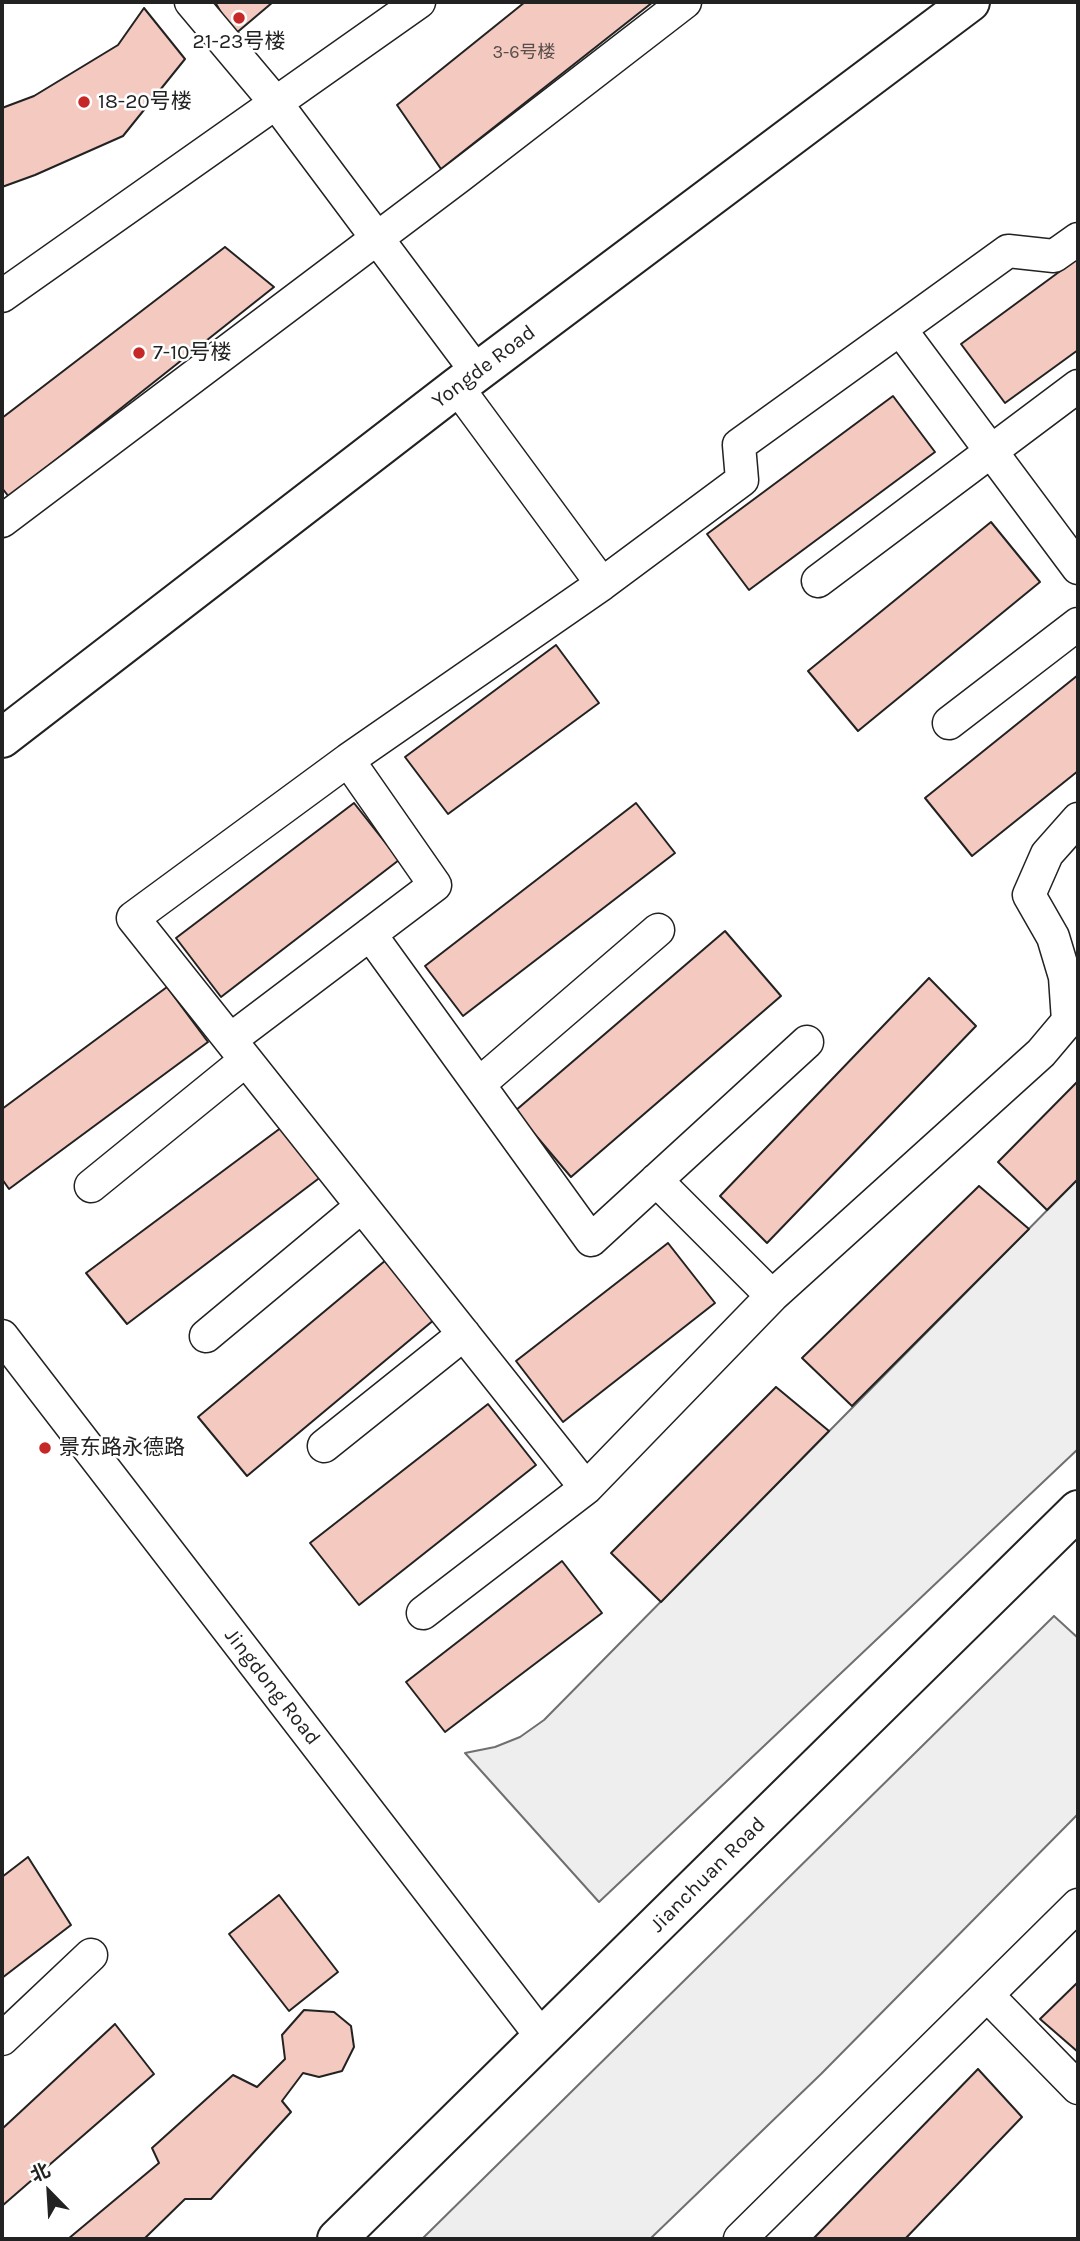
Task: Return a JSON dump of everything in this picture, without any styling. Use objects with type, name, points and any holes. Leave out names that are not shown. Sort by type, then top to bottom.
[{"type":"street","points":[[191,2],[276,103],[376,238],[602,584]]},
{"type":"street","points":[[2,296],[418,2]]},
{"type":"street","points":[[2,521],[685,2]]},
{"type":"street","name":"Yongde Road","points":[[2,738],[467,380],[970,2]]},
{"type":"street","points":[[586,1488],[133,918],[348,760],[602,584],[742,480],[739,445],[1008,251],[1054,256],[1078,239]]},
{"type":"street","points":[[900,329],[1078,568]]},
{"type":"street","points":[[818,581],[1078,386]]},
{"type":"street","points":[[949,723],[1078,624]]},
{"type":"street","points":[[91,1186],[238,1050],[370,934],[435,885],[348,760]]},
{"type":"street","points":[[423,1613],[586,1488],[772,1296],[1041,1053],[1068,1021],[1065,977],[1053,937],[1029,895],[1047,854],[1078,819]]},
{"type":"street","points":[[479,1084],[658,930]]},
{"type":"street","points":[[370,934],[591,1240],[807,1042]]},
{"type":"street","points":[[656,1180],[772,1296]]},
{"type":"street","points":[[206,1336],[362,1206]]},
{"type":"street","points":[[324,1446],[464,1334]]},
{"type":"street","name":"Jingdong Road","points":[[2,1336],[542,2037]]},
{"type":"street","name":"Jianchuan Road","points":[[337,2239],[1078,1510]]},
{"type":"street","points":[[740,2239],[1078,1905]]},
{"type":"street","points":[[2,2039],[91,1955]]},
{"type":"street","points":[[987,1995],[1078,2088]]},
{"type":"shaded area","points":[[1078,1179],[1078,1449],[599,1902],[465,1753],[495,1747],[520,1737],[544,1720]]},
{"type":"shaded area","points":[[1054,1616],[1078,1638],[1078,1814],[821,2074],[650,2239],[422,2239]]},
{"type":"building","name":"21-23号楼","points":[[215,2],[273,2],[234,35]]},
{"type":"building","points":[[525,2],[653,2],[441,169],[397,105]]},
{"type":"building","name":"18-20号楼","points":[[144,8],[185,59],[123,136],[2,187],[2,108],[34,96],[118,45]]},
{"type":"building","name":"7-10号楼","points":[[225,247],[274,287],[9,497],[2,488],[2,418]]},
{"type":"building","points":[[1078,258],[1078,350],[1005,403],[961,344]]},
{"type":"building","points":[[893,396],[935,452],[749,590],[707,534]]},
{"type":"building","points":[[991,522],[1040,582],[858,731],[808,671]]},
{"type":"building","points":[[556,645],[599,703],[448,814],[405,757]]},
{"type":"building","points":[[1078,675],[1078,771],[972,856],[925,798]]},
{"type":"building","points":[[354,803],[399,860],[221,997],[176,938]]},
{"type":"building","points":[[636,803],[675,853],[463,1016],[425,966]]},
{"type":"building","points":[[725,931],[781,996],[571,1177],[515,1111]]},
{"type":"building","points":[[929,978],[976,1026],[767,1243],[720,1196]]},
{"type":"building","points":[[167,987],[208,1042],[9,1189],[2,1179],[2,1109]]},
{"type":"building","points":[[1078,1081],[1078,1179],[1047,1210],[998,1162]]},
{"type":"building","points":[[282,1127],[322,1176],[127,1324],[86,1273]]},
{"type":"building","points":[[979,1186],[1029,1229],[852,1406],[802,1358]]},
{"type":"building","points":[[668,1243],[715,1303],[563,1422],[516,1361]]},
{"type":"building","points":[[386,1260],[435,1319],[247,1476],[198,1417]]},
{"type":"building","points":[[776,1387],[829,1431],[661,1602],[611,1553]]},
{"type":"building","points":[[488,1404],[536,1465],[359,1605],[310,1543]]},
{"type":"building","points":[[562,1561],[602,1613],[445,1732],[406,1682]]},
{"type":"building","points":[[28,1857],[71,1925],[2,1978],[2,1877]]},
{"type":"building","points":[[279,1895],[338,1972],[289,2011],[229,1934]]},
{"type":"building","points":[[1078,1982],[1078,2052],[1040,2019]]},
{"type":"building","points":[[304,2010],[334,2012],[351,2026],[354,2047],[342,2071],[319,2077],[303,2073],[282,2101],[291,2112],[211,2199],[185,2199],[144,2239],[68,2239],[159,2163],[152,2148],[233,2075],[257,2087],[285,2059],[282,2035]]},
{"type":"building","points":[[115,2024],[154,2074],[2,2206],[2,2129]]},
{"type":"building","points":[[978,2069],[1022,2117],[905,2239],[813,2239]]},
{"type":"place","name":"21-23号楼","points":[[239,18]]},
{"type":"place","name":"18-20号楼","points":[[84,102]]},
{"type":"place","name":"7-10号楼","points":[[139,353]]},
{"type":"place","name":"景东路永德路","points":[[45,1448]]}]
